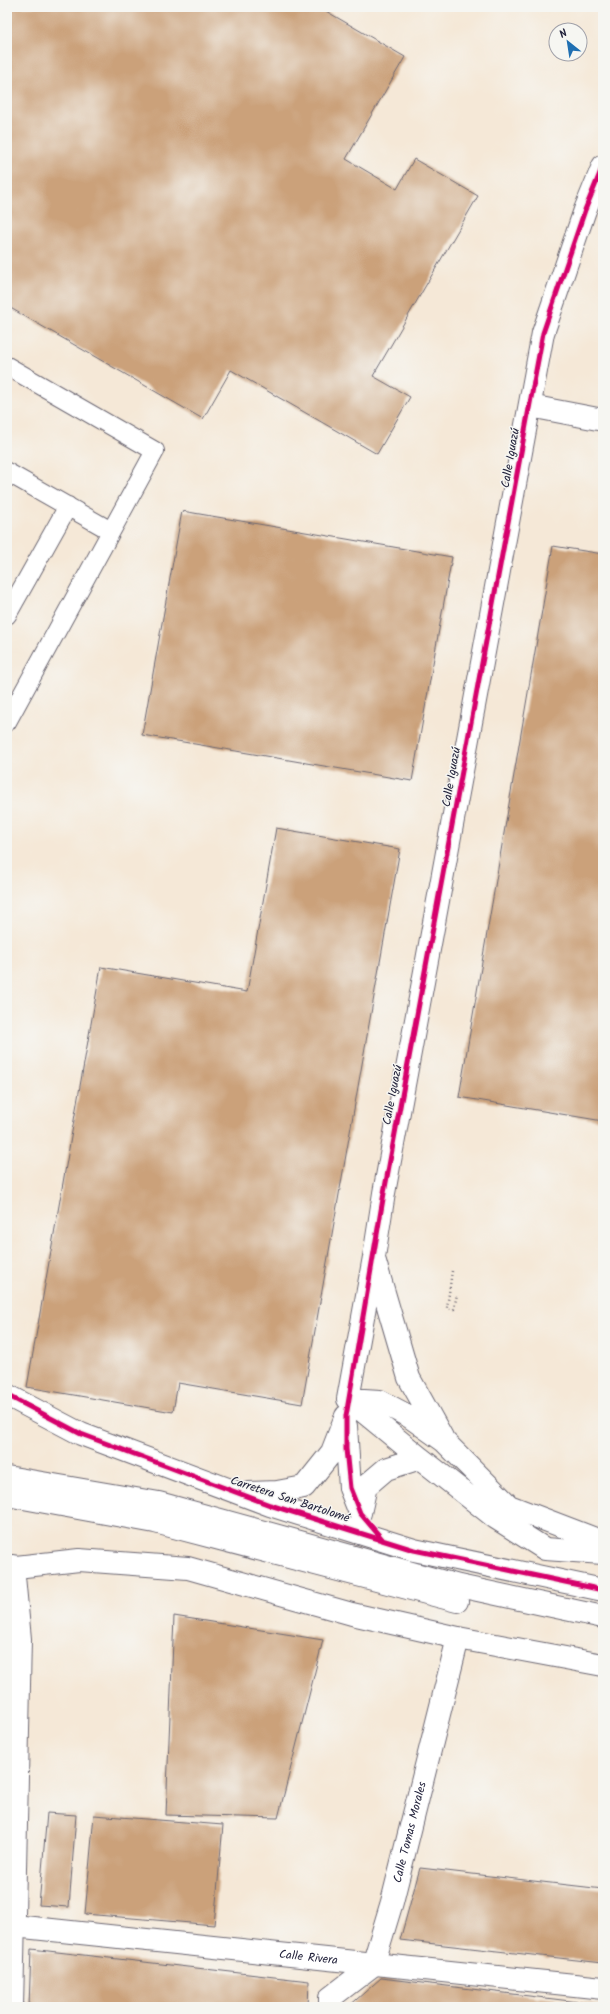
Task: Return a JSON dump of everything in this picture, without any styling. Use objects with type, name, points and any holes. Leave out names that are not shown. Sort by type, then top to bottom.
[{"type":"street","name":"Calle Iguazú","points":[[347,1408],[384,1193],[543,333],[585,210],[603,166]]},
{"type":"street","points":[[530,406],[603,420]]},
{"type":"street","points":[[374,1258],[409,1378],[444,1441]]},
{"type":"street","name":"Carretera San Bartolomé","points":[[7,1395],[81,1434],[270,1505],[414,1550],[603,1590]]},
{"type":"street","points":[[347,1408],[380,1401],[410,1417],[444,1441],[509,1506],[603,1542]]},
{"type":"street","points":[[347,1408],[420,1458],[496,1518],[545,1549],[603,1553]]},
{"type":"street","points":[[239,1493],[277,1492],[304,1487],[332,1452],[347,1408]]},
{"type":"street","points":[[347,1408],[350,1488],[360,1513],[383,1540]]},
{"type":"street","points":[[360,1513],[366,1486],[386,1469],[420,1458]]},
{"type":"street","points":[[7,1477],[160,1503],[459,1586],[603,1617]]},
{"type":"street","points":[[7,1495],[155,1522],[456,1600],[603,1632]]},
{"type":"street","points":[[12,2007],[20,1639],[10,1567],[79,1560],[188,1568],[352,1614],[458,1638],[603,1665]]},
{"type":"street","name":"Calle Tomas Morales","points":[[373,1965],[392,1902],[458,1638]]},
{"type":"street","name":"Calle Rivera","points":[[14,1926],[373,1965],[603,1988]]},
{"type":"street","points":[[330,2007],[330,1998],[373,1965]]},
{"type":"lane","points":[[7,366],[155,451],[7,722]]},
{"type":"lane","points":[[7,472],[111,531]]},
{"type":"lane","points":[[7,615],[68,506]]},
{"type":"path","points":[[452,1270],[447,1308],[454,1309],[457,1294]]},
{"type":"building","points":[[7,7],[319,7],[405,57],[346,159],[397,189],[414,159],[478,196],[373,376],[410,397],[377,454],[231,370],[203,419],[7,306]]},
{"type":"building","points":[[182,511],[452,557],[412,781],[142,735]]},
{"type":"building","points":[[553,546],[603,554],[603,1121],[459,1097]]},
{"type":"building","points":[[276,828],[400,849],[302,1404],[178,1383],[173,1412],[27,1387],[101,967],[247,992]]},
{"type":"building","points":[[174,1616],[323,1640],[278,1818],[166,1815]]},
{"type":"building","points":[[47,1813],[76,1815],[69,1907],[39,1905]]},
{"type":"building","points":[[94,1815],[223,1825],[214,1925],[85,1914]]},
{"type":"building","points":[[420,1868],[603,1889],[603,1963],[400,1940]]},
{"type":"building","points":[[31,1949],[309,1981],[308,2007],[29,2007]]},
{"type":"building","points":[[381,1978],[603,2005],[603,2007],[348,2007]]},
{"type":"cycle path","points":[[383,1540],[360,1513],[350,1488],[346,1449],[346,1416],[384,1193],[543,333],[585,210],[603,166]]},
{"type":"cycle path","points":[[7,1395],[81,1434],[270,1505],[414,1550],[603,1590]]}]
